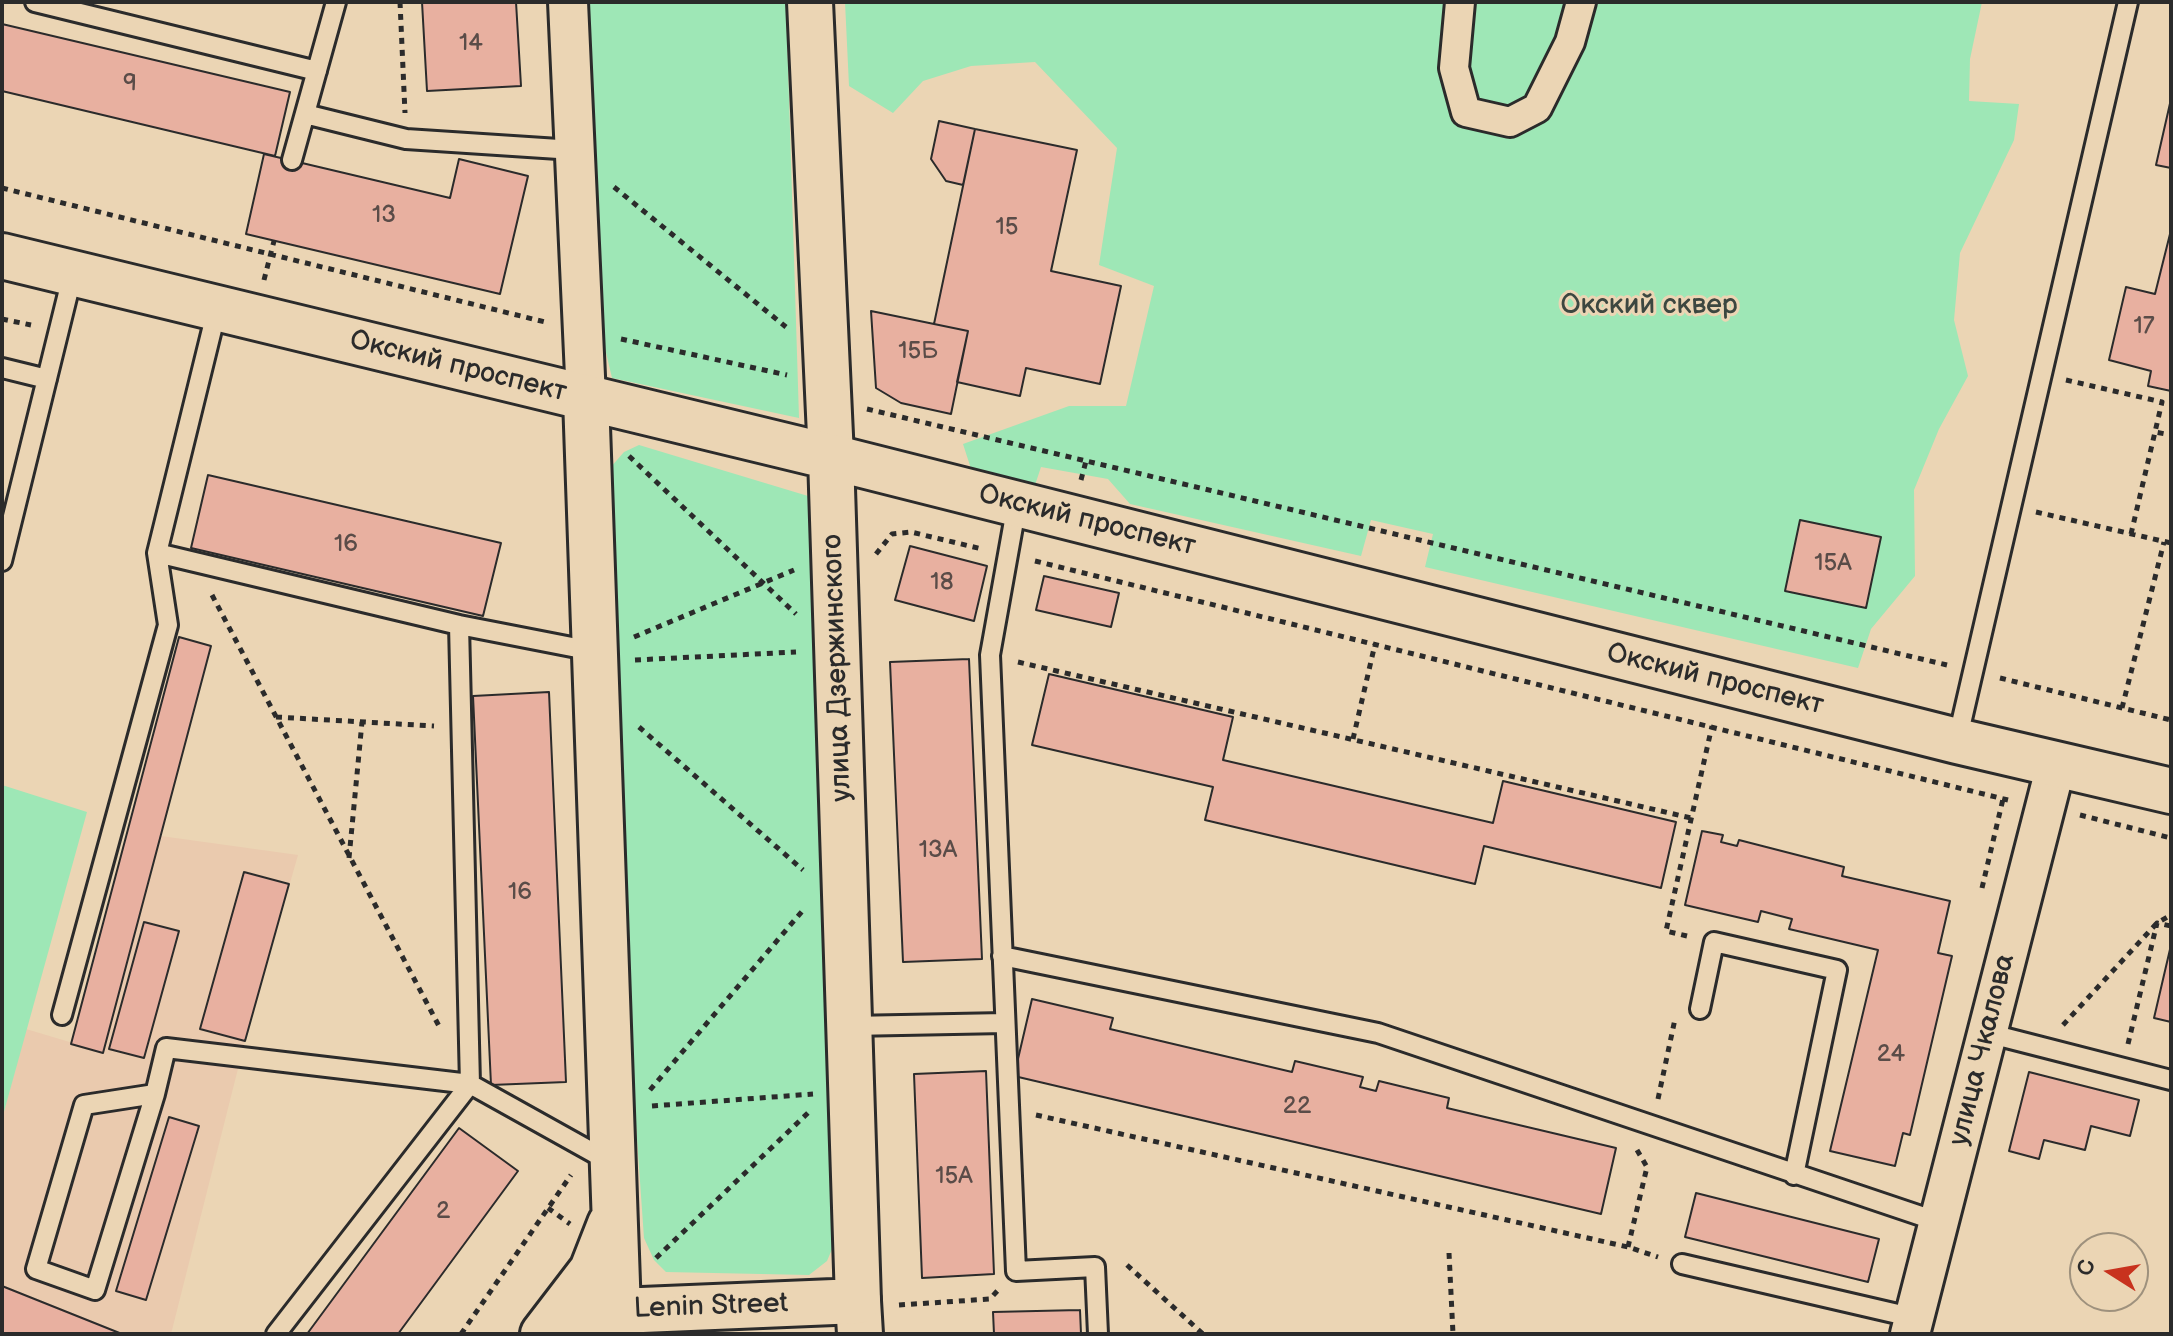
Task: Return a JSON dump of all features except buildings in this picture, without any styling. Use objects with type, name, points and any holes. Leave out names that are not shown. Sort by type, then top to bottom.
[{"type":"main road","name":"улица Дзержинского","points":[[810,2],[831,457],[855,558],[837,651],[850,1026],[883,1310]]},
{"type":"main road","name":"Окский проспект","points":[[2,256],[217,309],[587,417],[831,457],[1957,741],[2171,791]]},
{"type":"main road","points":[[587,417],[612,1163],[610,1240],[618,1322]]},
{"type":"main road","points":[[543,1334],[592,1270],[610,1240]]},
{"type":"main road","name":"Lenin Street","points":[[569,1334],[618,1322],[883,1310]]},
{"type":"street","points":[[568,2],[587,417]]},
{"type":"street","points":[[1460,2],[1454,68],[1466,112],[1510,122],[1537,108],[1570,42],[1581,2]]},
{"type":"street","name":"улица Чкалова","points":[[1912,1326],[2056,765]]},
{"type":"lane","points":[[35,2],[317,71]]},
{"type":"lane","points":[[292,160],[336,2]]},
{"type":"lane","points":[[1957,741],[2128,2]]},
{"type":"lane","points":[[305,114],[406,139],[574,150]]},
{"type":"lane","points":[[2,561],[73,273]]},
{"type":"lane","points":[[62,1015],[168,625],[157,553],[217,309]]},
{"type":"lane","points":[[2,368],[47,379]]},
{"type":"lane","points":[[1017,504],[990,655],[1016,1271],[1095,1267],[1098,1334]]},
{"type":"lane","points":[[157,553],[459,625],[577,648],[595,669]]},
{"type":"lane","points":[[276,1334],[470,1084],[459,625]]},
{"type":"lane","points":[[1700,1009],[1714,942],[1837,970],[1794,1175]]},
{"type":"lane","points":[[1002,956],[1378,1033],[1653,1123],[1794,1175],[1939,1222]]},
{"type":"lane","points":[[850,1026],[1005,1023]]},
{"type":"lane","points":[[1987,1033],[2171,1080]]},
{"type":"lane","points":[[155,1094],[84,1105],[36,1269],[95,1290],[155,1094],[166,1048],[470,1084],[612,1163]]},
{"type":"lane","points":[[1682,1264],[1912,1326]]},
{"type":"path","points":[[400,2],[406,139]]},
{"type":"path","points":[[605,180],[797,336],[827,365],[851,405],[2171,720]]},
{"type":"path","points":[[2,188],[583,331],[827,365]]},
{"type":"path","points":[[261,293],[274,241]]},
{"type":"path","points":[[2042,375],[2162,402],[2131,534]]},
{"type":"path","points":[[587,417],[837,651]]},
{"type":"path","points":[[2155,432],[2171,435]]},
{"type":"path","points":[[2011,506],[2167,543],[2122,708]]},
{"type":"path","points":[[595,669],[616,644],[763,583],[855,558],[877,549],[892,534],[911,532],[2171,838]]},
{"type":"path","points":[[855,558],[877,549]]},
{"type":"path","points":[[194,562],[470,1084]]},
{"type":"path","points":[[1353,739],[1375,644]]},
{"type":"path","points":[[595,669],[837,651]]},
{"type":"path","points":[[990,655],[1691,818]]},
{"type":"path","points":[[595,669],[618,709],[811,877]]},
{"type":"path","points":[[275,717],[461,727]]},
{"type":"path","points":[[349,859],[362,722]]},
{"type":"path","points":[[1693,937],[1666,931],[1712,726]]},
{"type":"path","points":[[644,1096],[813,899]]},
{"type":"path","points":[[2043,1047],[2157,923],[2171,915]]},
{"type":"path","points":[[2157,923],[2171,926]]},
{"type":"path","points":[[2123,1068],[2157,923]]},
{"type":"path","points":[[1653,1123],[1679,1004]]},
{"type":"path","points":[[649,1107],[829,1092]]},
{"type":"path","points":[[548,1208],[654,1260],[818,1103]]},
{"type":"path","points":[[1009,1109],[1628,1247],[1647,1167],[1611,1109]]},
{"type":"path","points":[[1449,1253],[1453,1334]]},
{"type":"path","points":[[1127,1265],[1203,1334]]},
{"type":"path","points":[[883,1310],[990,1299],[1016,1271]]},
{"type":"shaded area","points":[[161,836],[298,855],[245,1041],[171,1334],[2,1334],[2,1119],[26,1029],[103,1052]]},
{"type":"green space","points":[[587,2],[786,2],[799,418],[612,378],[600,327]]},
{"type":"green space","name":"Окский сквер","points":[[845,2],[1982,2],[1970,59],[1969,101],[2019,104],[2014,140],[1960,253],[1954,320],[1968,376],[1939,429],[1914,490],[1915,576],[1871,629],[1858,668],[1425,567],[1433,534],[1371,520],[1361,556],[1130,504],[1108,479],[1041,467],[1033,491],[974,478],[963,444],[1069,406],[1126,406],[1154,286],[1099,265],[1117,148],[1035,62],[971,66],[923,81],[893,113],[849,86]]},
{"type":"green space","points":[[639,445],[808,496],[835,1242],[827,1261],[809,1275],[666,1272],[654,1260],[644,1238],[633,1082],[610,468],[624,452]]},
{"type":"green space","points":[[2,785],[87,812],[2,1119]]}]
